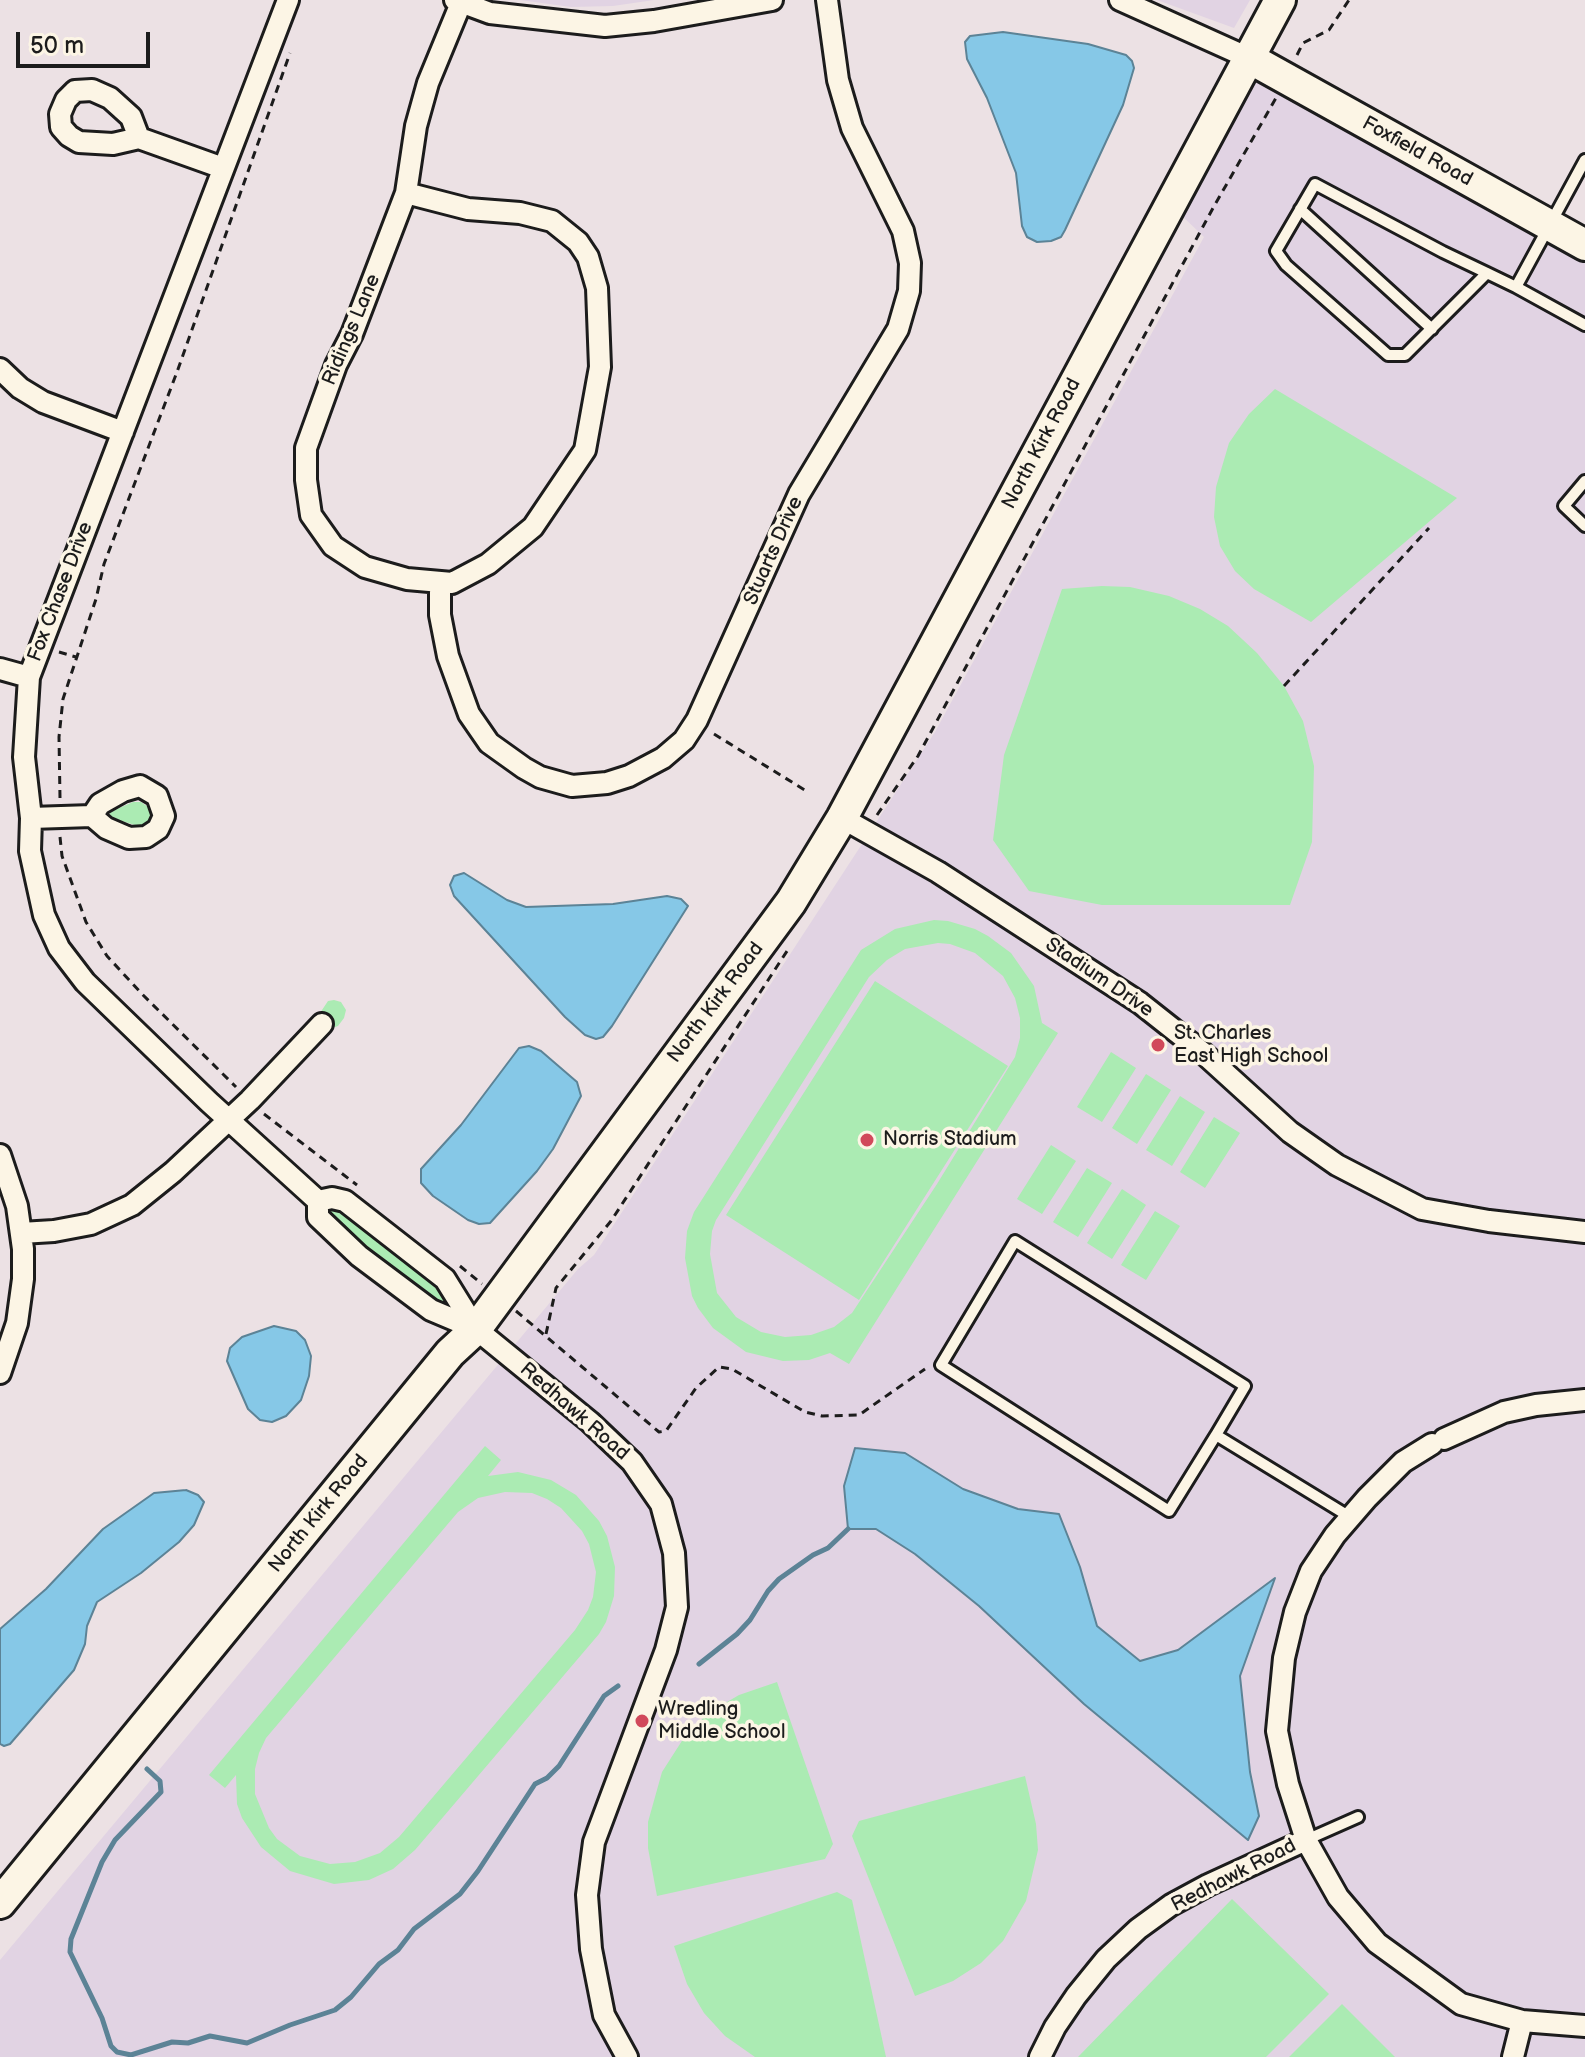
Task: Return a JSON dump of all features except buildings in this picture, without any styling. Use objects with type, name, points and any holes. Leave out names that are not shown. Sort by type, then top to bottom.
[{"type":"main road","name":"North Kirk Road","points":[[0,1903],[450,1353],[476,1329],[791,902],[842,818],[1280,0]]},
{"type":"main road","name":"Foxfield Road","points":[[1249,58],[1585,245]]},
{"type":"street","name":"Fox Chase Drive","points":[[288,0],[29,677],[24,757],[31,818],[30,851],[36,890],[44,915],[59,948],[85,982],[318,1201],[318,1217],[359,1256],[431,1310],[476,1329]]},
{"type":"street","points":[[458,2],[490,13],[605,26],[654,21],[772,0]]},
{"type":"street","name":"Stuarts Drive","points":[[440,582],[440,615],[448,656],[469,714],[489,743],[524,768],[540,777],[572,786],[607,783],[629,776],[663,758],[684,740],[697,720],[799,494],[898,329],[909,291],[910,263],[903,231],[852,128],[838,80],[827,0]]},
{"type":"street","points":[[1120,0],[1249,58]]},
{"type":"street","name":"Ridings Lane","points":[[440,582],[407,579],[365,567],[333,546],[311,515],[306,448],[406,193],[416,126],[428,83],[458,2]]},
{"type":"street","points":[[139,138],[223,168]]},
{"type":"street","points":[[406,193],[468,209],[520,213],[552,221],[578,242],[588,257],[597,288],[600,367],[585,450],[533,527],[488,564],[452,583],[440,582]]},
{"type":"street","points":[[0,369],[20,388],[43,402],[123,432]]},
{"type":"street","points":[[0,669],[29,677]]},
{"type":"street","points":[[31,818],[92,816]]},
{"type":"street","name":"Stadium Drive","points":[[842,818],[938,872],[1140,1003],[1202,1052],[1290,1132],[1337,1165],[1422,1209],[1585,1232]]},
{"type":"street","points":[[21,1233],[91,1224],[132,1205],[173,1172],[250,1100],[322,1024]]},
{"type":"street","points":[[0,1155],[17,1206],[23,1279],[17,1323],[0,1373]]},
{"type":"street","points":[[318,1201],[332,1198],[345,1201],[445,1279],[476,1329]]},
{"type":"street","name":"Redhawk Road","points":[[476,1329],[590,1422],[632,1462],[661,1504],[674,1553],[677,1607],[666,1650],[594,1842],[587,1895],[591,1949],[604,2015],[627,2057]]},
{"type":"street","points":[[1585,1400],[1504,1412],[1438,1441],[1403,1462],[1350,1517],[1311,1571],[1295,1612],[1284,1658],[1277,1731],[1288,1784],[1306,1840],[1338,1897],[1377,1943],[1461,2004],[1522,2021],[1585,2026]]},
{"type":"street","name":"Redhawk Road","points":[[1040,2057],[1076,1996],[1106,1959],[1138,1929],[1171,1905],[1208,1885],[1306,1840]]},
{"type":"street","points":[[1513,2057],[1522,2021]]},
{"type":"lane","points":[[1516,287],[1585,160]]},
{"type":"lane","points":[[1487,273],[1405,355],[1388,355],[1286,265],[1276,251],[1315,184],[1516,287],[1585,325]]},
{"type":"lane","points":[[1300,209],[1432,329]]},
{"type":"lane","points":[[1585,481],[1564,506],[1585,526]]},
{"type":"lane","points":[[1015,1241],[1245,1386],[1216,1435],[1169,1511],[941,1365],[1015,1241]]},
{"type":"lane","points":[[1216,1435],[1350,1517]]},
{"type":"lane","points":[[1306,1840],[1358,1817]]},
{"type":"path","points":[[1297,54],[1303,43],[1329,30],[1349,0]]},
{"type":"path","points":[[293,45],[173,382],[104,564],[63,699],[59,737],[62,856],[86,922],[107,956],[250,1100],[289,1135],[357,1185]]},
{"type":"path","points":[[1284,686],[1429,528]]},
{"type":"path","points":[[59,652],[76,657]]},
{"type":"path","points":[[714,734],[808,792]]},
{"type":"path","points":[[459,1265],[659,1432],[666,1431],[696,1388],[719,1367],[732,1369],[805,1412],[822,1416],[859,1415],[925,1369]]},
{"type":"shaded area","points":[[520,0],[654,0],[613,6],[571,7]]},
{"type":"shaded area","points":[[1157,0],[1250,0],[1234,28]]},
{"type":"shaded area","name":"St. Charles East High School","points":[[1253,75],[1585,260],[1585,2057],[0,2057],[0,1960],[578,1269],[594,1255],[935,732],[1204,237],[1177,211]]},
{"type":"green space","points":[[1275,389],[1457,498],[1311,622],[1254,589],[1235,571],[1220,546],[1214,517],[1216,487],[1229,443],[1249,414]]},
{"type":"green space","points":[[1130,587],[1169,596],[1200,609],[1228,626],[1257,653],[1284,686],[1303,721],[1314,766],[1312,842],[1290,905],[1102,905],[1029,891],[993,840],[1004,755],[1062,589]]},
{"type":"green space","points":[[133,802],[141,802],[151,809],[146,825],[138,826],[109,817],[110,812]]},
{"type":"green space","points":[[934,920],[948,921],[988,936],[1011,953],[1034,986],[1042,1023],[1058,1033],[849,1364],[830,1353],[809,1360],[783,1361],[746,1352],[713,1328],[692,1296],[685,1258],[687,1231],[694,1212],[861,950],[895,929]],"holes":[[[950,944],[975,953],[1003,976],[1015,998],[1020,1018],[1020,1038],[1015,1057],[937,1184],[852,1313],[834,1327],[811,1335],[785,1337],[761,1332],[736,1317],[717,1293],[710,1254],[716,1220],[869,977],[905,949]]]},
{"type":"green space","name":"Norris Stadium","points":[[875,981],[1008,1066],[859,1300],[726,1215]]},
{"type":"green space","points":[[328,1001],[341,1002],[346,1010],[344,1018],[338,1026],[315,1034],[313,1029],[322,1010]]},
{"type":"green space","points":[[1111,1052],[1136,1068],[1102,1122],[1077,1107]]},
{"type":"green space","points":[[1146,1074],[1171,1090],[1137,1144],[1112,1128]]},
{"type":"green space","points":[[1180,1096],[1205,1112],[1172,1166],[1146,1150]]},
{"type":"green space","points":[[1214,1117],[1240,1133],[1205,1188],[1180,1172]]},
{"type":"green space","points":[[1051,1145],[1076,1161],[1042,1214],[1017,1199]]},
{"type":"green space","points":[[1087,1168],[1112,1183],[1078,1237],[1053,1222]]},
{"type":"green space","points":[[1122,1189],[1146,1205],[1112,1259],[1087,1243]]},
{"type":"green space","points":[[330,1208],[348,1214],[444,1291],[448,1296],[446,1303],[440,1307],[335,1225],[328,1218]]},
{"type":"green space","points":[[1155,1211],[1180,1226],[1146,1280],[1121,1265]]},
{"type":"green space","points":[[485,1446],[501,1460],[488,1476],[518,1472],[551,1480],[576,1495],[599,1521],[607,1536],[615,1567],[614,1596],[599,1634],[415,1850],[393,1869],[369,1880],[334,1884],[290,1871],[261,1847],[242,1818],[237,1804],[236,1775],[225,1788],[209,1775]],"holes":[[[505,1492],[532,1493],[561,1508],[582,1531],[589,1544],[596,1572],[588,1610],[575,1630],[399,1837],[380,1853],[355,1862],[330,1864],[300,1856],[277,1839],[269,1828],[255,1794],[255,1769],[266,1738],[458,1512],[478,1498]]]},
{"type":"green space","points":[[777,1682],[833,1844],[825,1859],[657,1896],[648,1848],[648,1822],[662,1772],[687,1733],[710,1712],[739,1695]]},
{"type":"green space","points":[[1025,1776],[1036,1824],[1038,1850],[1026,1901],[1003,1941],[981,1963],[953,1981],[915,1996],[852,1836],[859,1821]]},
{"type":"green space","points":[[837,1892],[852,1900],[886,2057],[755,2057],[725,2036],[704,2013],[687,1984],[674,1946]]},
{"type":"green space","points":[[1232,1899],[1329,1994],[1266,2057],[1078,2057]]},
{"type":"green space","points":[[1342,2004],[1395,2057],[1289,2057]]},
{"type":"water","points":[[1003,32],[1088,44],[1126,55],[1134,68],[1123,105],[1065,230],[1061,237],[1051,241],[1037,242],[1027,237],[1022,226],[1016,173],[987,98],[967,59],[965,42],[970,36]]},
{"type":"water","points":[[464,873],[507,900],[526,907],[613,904],[667,896],[681,899],[688,906],[612,1026],[603,1037],[596,1039],[585,1035],[565,1017],[454,896],[450,885],[454,876]]},
{"type":"water","points":[[529,1046],[541,1051],[577,1082],[581,1096],[553,1149],[537,1171],[490,1223],[479,1224],[433,1196],[421,1183],[421,1169],[461,1125],[519,1048]]},
{"type":"water","points":[[274,1326],[296,1331],[305,1340],[311,1356],[309,1376],[301,1400],[286,1416],[272,1422],[260,1420],[248,1409],[227,1361],[230,1348],[242,1337]]},
{"type":"water","points":[[855,1448],[905,1453],[963,1489],[1018,1509],[1059,1514],[1080,1567],[1097,1626],[1140,1661],[1178,1650],[1275,1578],[1240,1676],[1250,1772],[1259,1816],[1248,1840],[1084,1704],[979,1606],[915,1554],[876,1529],[848,1529],[844,1486]]},
{"type":"water","points":[[186,1490],[198,1495],[204,1502],[194,1525],[179,1542],[141,1573],[97,1602],[74,1670],[10,1744],[0,1744],[0,1629],[46,1589],[103,1529],[154,1493]]},
{"type":"waterway","points":[[699,1664],[737,1634],[779,1579],[828,1548],[848,1529]]},
{"type":"waterway","points":[[147,1769],[160,1781],[161,1792],[115,1840],[102,1862],[71,1939],[70,1952],[102,2018],[111,2046],[117,2052],[131,2055],[172,2042],[188,2043],[210,2036],[247,2043],[335,2010],[351,1997],[379,1964],[398,1950],[414,1929],[460,1894],[535,1784],[559,1766],[604,1696],[618,1686]]},
{"type":"place","name":"St. Charles East High School","points":[[1158,1045]]},
{"type":"place","name":"Norris Stadium","points":[[867,1140]]},
{"type":"place","name":"Wredling Middle School","points":[[642,1721]]}]
